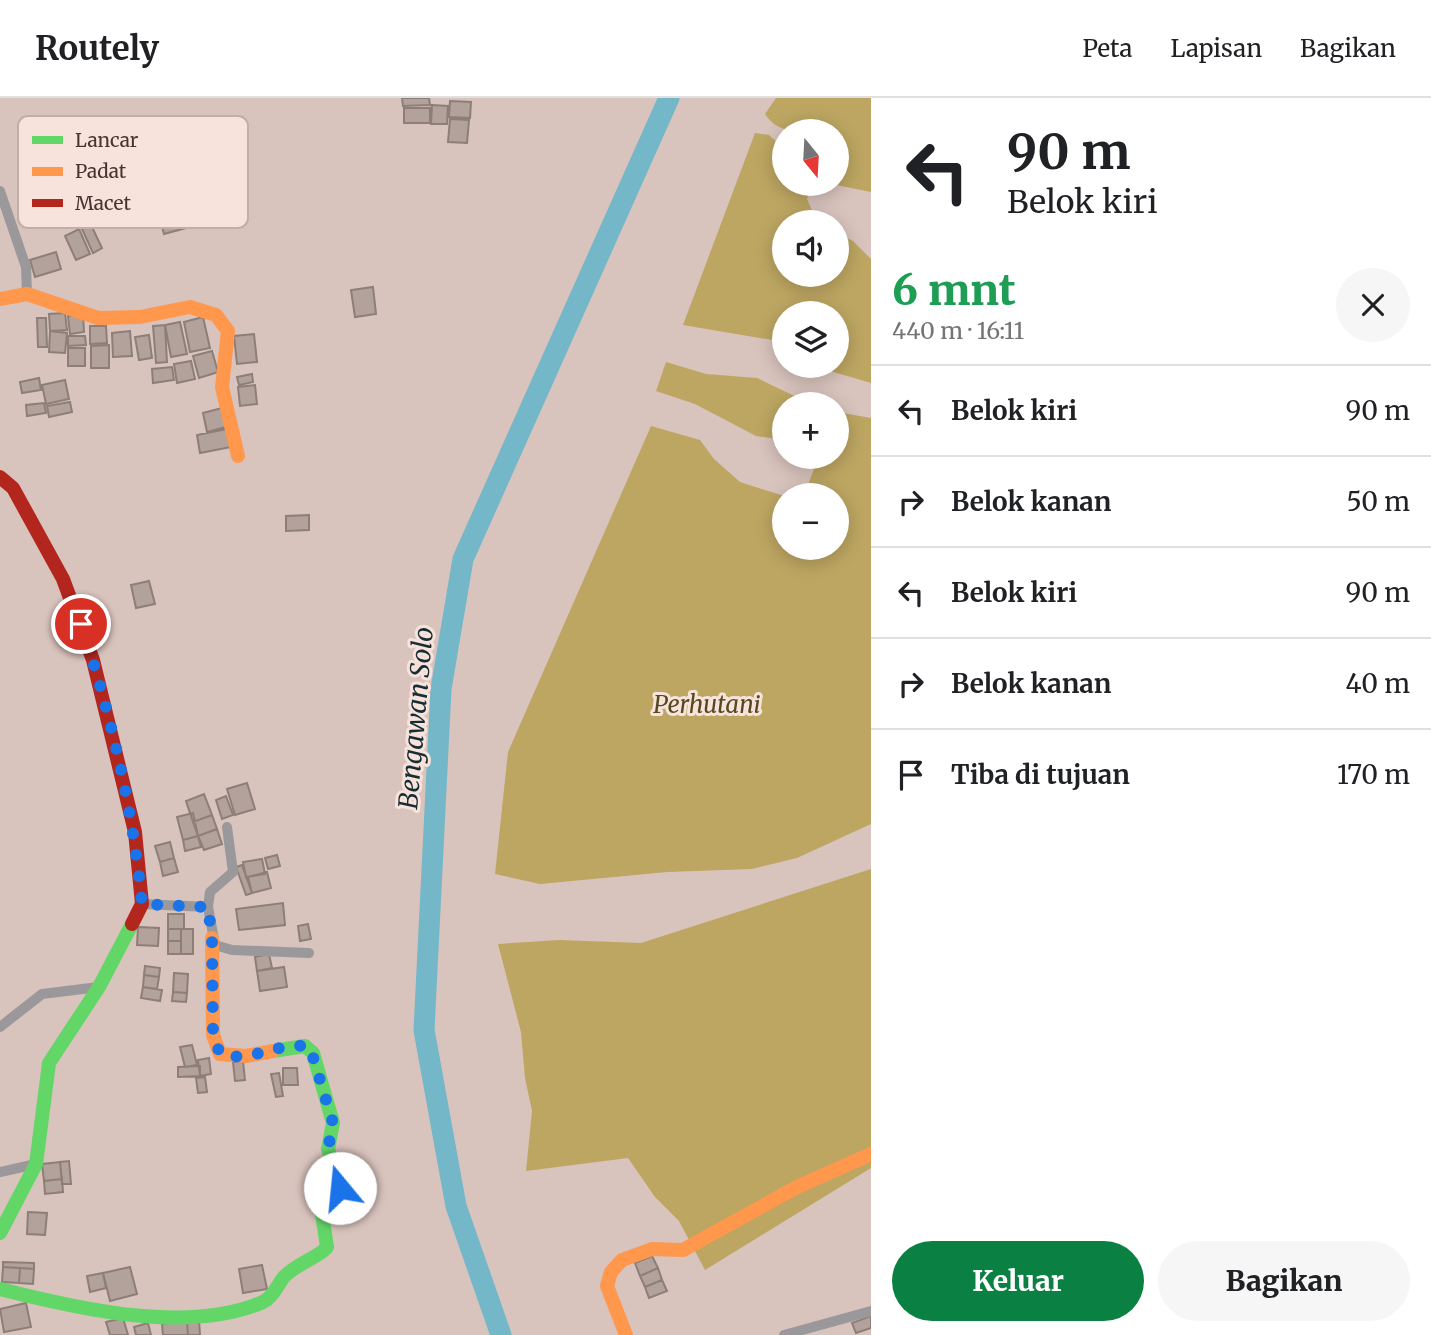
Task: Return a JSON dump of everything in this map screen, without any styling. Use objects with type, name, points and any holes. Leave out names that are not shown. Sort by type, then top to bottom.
[{"type":"street","points":[[0,191],[26,267],[27,294]]},
{"type":"street","points":[[0,299],[27,294],[61,303],[98,318],[140,317],[190,307],[216,315],[228,331],[229,342],[222,387],[238,456]]},
{"type":"street","points":[[0,477],[19,497],[64,579],[93,660],[135,832],[142,904],[99,987],[50,1063],[36,1164],[0,1233]]},
{"type":"street","points":[[0,1289],[60,1305],[131,1314],[205,1317],[227,1314],[266,1301],[287,1274],[327,1247],[321,1207],[340,1188],[328,1149],[333,1123],[313,1053],[305,1046],[229,1057],[220,1054],[213,1035],[212,938],[208,907],[215,885],[233,872],[227,827]]},
{"type":"street","points":[[142,904],[208,907]]},
{"type":"street","points":[[212,938],[219,948],[309,953]]},
{"type":"street","points":[[0,1027],[42,994],[99,987]]},
{"type":"street","points":[[626,1335],[607,1286],[611,1272],[622,1260],[652,1249],[683,1250],[797,1187],[871,1154]]},
{"type":"street","points":[[0,1172],[36,1164]]},
{"type":"street","points":[[784,1335],[871,1311]]},
{"type":"green space","points":[[776,98],[871,98],[871,192],[849,188],[849,119],[772,119],[772,123],[765,114]]},
{"type":"green space","points":[[755,133],[769,135],[772,138],[772,196],[808,196],[812,210],[772,210],[772,287],[849,287],[849,239],[853,241],[871,259],[871,383],[849,377],[849,301],[772,301],[772,340],[683,325]]},
{"type":"green space","points":[[666,362],[706,374],[757,378],[786,392],[772,392],[772,438],[756,436],[695,404],[656,391]]},
{"type":"green space","name":"Perhutani","points":[[849,414],[871,418],[871,824],[797,858],[752,869],[667,872],[540,884],[495,874],[508,752],[651,426],[700,440],[714,459],[740,482],[772,492],[772,560],[849,560],[849,483],[809,483],[814,469],[849,469]]},
{"type":"green space","points":[[871,869],[871,1168],[705,1270],[679,1221],[655,1197],[628,1158],[526,1171],[532,1111],[525,1078],[521,1032],[498,944],[559,940],[641,943]]},
{"type":"building","points":[[402,98],[429,98],[430,105],[403,106]]},
{"type":"building","points":[[450,101],[471,102],[470,118],[449,117]]},
{"type":"building","points":[[432,105],[448,106],[447,124],[431,124]]},
{"type":"building","points":[[404,108],[430,108],[430,123],[404,123]]},
{"type":"building","points":[[450,119],[469,120],[467,143],[448,142]]},
{"type":"building","points":[[92,228],[102,248],[93,253],[82,229]]},
{"type":"building","points":[[162,228],[186,228],[164,234]]},
{"type":"building","points":[[79,229],[90,254],[76,260],[65,236]]},
{"type":"building","points":[[56,252],[61,269],[35,277],[30,260]]},
{"type":"building","points":[[373,287],[376,314],[355,317],[351,290]]},
{"type":"building","points":[[65,313],[67,330],[50,331],[49,314]]},
{"type":"building","points":[[83,314],[84,332],[70,334],[68,316]]},
{"type":"building","points":[[203,317],[210,348],[190,352],[184,322]]},
{"type":"building","points":[[37,318],[46,318],[47,347],[38,347]]},
{"type":"building","points":[[180,322],[187,354],[171,357],[165,325]]},
{"type":"building","points":[[165,325],[167,362],[156,363],[153,326]]},
{"type":"building","points":[[90,326],[106,326],[107,343],[90,344]]},
{"type":"building","points":[[50,331],[67,333],[65,353],[49,352]]},
{"type":"building","points":[[130,331],[132,356],[113,357],[112,333]]},
{"type":"building","points":[[254,334],[257,362],[237,364],[234,336]]},
{"type":"building","points":[[149,335],[152,358],[139,360],[135,337]]},
{"type":"building","points":[[68,336],[85,336],[86,345],[68,346]]},
{"type":"building","points":[[109,345],[109,368],[91,368],[91,346]]},
{"type":"building","points":[[68,348],[85,348],[85,366],[68,366]]},
{"type":"building","points":[[212,351],[218,372],[199,378],[193,356]]},
{"type":"building","points":[[191,361],[195,379],[177,383],[174,364]]},
{"type":"building","points":[[172,367],[174,380],[153,383],[152,369]]},
{"type":"building","points":[[252,374],[253,382],[239,385],[237,377]]},
{"type":"building","points":[[39,378],[41,390],[22,393],[20,382]]},
{"type":"building","points":[[65,380],[69,399],[46,404],[42,385]]},
{"type":"building","points":[[255,385],[257,404],[240,406],[238,387]]},
{"type":"building","points":[[70,402],[72,412],[49,417],[47,406]]},
{"type":"building","points":[[44,403],[46,413],[27,416],[26,405]]},
{"type":"building","points":[[222,408],[226,427],[207,432],[203,413]]},
{"type":"building","points":[[227,429],[231,447],[200,453],[197,435]]},
{"type":"building","points":[[309,515],[309,530],[286,531],[286,516]]},
{"type":"building","points":[[149,581],[155,604],[136,608],[131,585]]},
{"type":"building","points":[[247,783],[255,809],[235,815],[227,789]]},
{"type":"building","points":[[204,794],[212,815],[193,822],[186,801]]},
{"type":"building","points":[[226,796],[233,815],[222,819],[216,800]]},
{"type":"building","points":[[193,813],[198,836],[183,840],[177,817]]},
{"type":"building","points":[[212,815],[217,829],[198,836],[193,822]]},
{"type":"building","points":[[217,829],[222,844],[204,850],[198,836]]},
{"type":"building","points":[[198,836],[201,847],[185,851],[183,840]]},
{"type":"building","points":[[170,842],[174,858],[160,862],[155,846]]},
{"type":"building","points":[[277,855],[280,866],[268,869],[265,858]]},
{"type":"building","points":[[174,858],[178,872],[163,876],[160,862]]},
{"type":"building","points":[[262,859],[265,874],[246,877],[243,862]]},
{"type":"building","points":[[242,865],[252,893],[246,895],[236,867]]},
{"type":"building","points":[[267,872],[271,888],[252,893],[248,877]]},
{"type":"building","points":[[283,903],[285,925],[239,930],[236,909]]},
{"type":"building","points":[[168,914],[184,914],[184,929],[168,929]]},
{"type":"building","points":[[308,924],[311,939],[300,941],[298,926]]},
{"type":"building","points":[[138,927],[159,928],[158,946],[137,945]]},
{"type":"building","points":[[168,929],[181,929],[181,941],[168,941]]},
{"type":"building","points":[[181,929],[193,929],[193,954],[181,954]]},
{"type":"building","points":[[168,941],[181,941],[181,954],[168,954]]},
{"type":"building","points":[[269,954],[272,968],[257,971],[255,957]]},
{"type":"building","points":[[145,966],[160,968],[159,977],[144,975]]},
{"type":"building","points":[[284,967],[287,987],[260,991],[257,971]]},
{"type":"building","points":[[174,973],[188,974],[187,993],[173,992]]},
{"type":"building","points":[[144,975],[159,977],[157,989],[143,987]]},
{"type":"building","points":[[143,987],[162,990],[160,1001],[141,998]]},
{"type":"building","points":[[173,992],[187,993],[186,1002],[172,1001]]},
{"type":"building","points":[[192,1045],[197,1065],[185,1067],[180,1047]]},
{"type":"building","points":[[209,1058],[211,1074],[200,1076],[198,1060]]},
{"type":"building","points":[[243,1061],[245,1080],[235,1081],[233,1062]]},
{"type":"building","points":[[200,1066],[200,1076],[178,1077],[178,1067]]},
{"type":"building","points":[[283,1068],[297,1068],[298,1085],[283,1085]]},
{"type":"building","points":[[279,1073],[283,1096],[276,1097],[271,1074]]},
{"type":"building","points":[[205,1077],[207,1092],[198,1093],[196,1078]]},
{"type":"building","points":[[69,1161],[71,1184],[62,1184],[60,1162]]},
{"type":"building","points":[[60,1162],[62,1179],[44,1181],[42,1164]]},
{"type":"building","points":[[62,1179],[63,1192],[45,1194],[44,1181]]},
{"type":"building","points":[[28,1212],[47,1213],[45,1235],[27,1234]]},
{"type":"building","points":[[652,1256],[658,1268],[640,1276],[635,1263]]},
{"type":"building","points":[[3,1262],[34,1263],[34,1269],[3,1267]]},
{"type":"building","points":[[262,1265],[267,1289],[243,1293],[239,1269]]},
{"type":"building","points":[[3,1267],[20,1268],[19,1283],[2,1282]]},
{"type":"building","points":[[130,1267],[137,1294],[110,1301],[103,1273]]},
{"type":"building","points":[[20,1268],[34,1269],[33,1284],[19,1283]]},
{"type":"building","points":[[658,1268],[662,1280],[645,1287],[640,1276]]},
{"type":"building","points":[[103,1273],[106,1288],[90,1292],[87,1276]]},
{"type":"building","points":[[662,1280],[667,1291],[649,1298],[645,1287]]},
{"type":"building","points":[[26,1303],[31,1327],[4,1332],[0,1309]]},
{"type":"building","points":[[871,1316],[871,1328],[856,1333],[852,1323]]},
{"type":"building","points":[[123,1318],[128,1335],[110,1335],[106,1322]]},
{"type":"building","points":[[199,1320],[200,1335],[188,1335],[187,1321]]},
{"type":"building","points":[[187,1321],[188,1335],[163,1335],[162,1324]]},
{"type":"building","points":[[148,1323],[151,1335],[136,1335],[134,1327]]},
{"type":"waterway","name":"Bengawan Solo","points":[[501,1335],[456,1206],[424,1030],[441,689],[463,559],[669,98]]},
{"type":"traffic: fast","points":[[0,1233],[36,1164],[49,1063],[99,987],[132,924]]},
{"type":"traffic: fast","points":[[0,1289],[62,1304],[132,1315],[201,1317],[234,1312],[263,1302],[287,1274],[323,1251],[327,1247],[321,1207],[340,1188],[328,1149],[333,1123],[313,1053],[305,1046],[273,1051]]},
{"type":"traffic: slow","points":[[0,299],[27,294],[98,318],[140,317],[190,307],[216,315],[228,331],[222,387],[238,456]]},
{"type":"traffic: slow","points":[[212,938],[213,1035],[220,1054],[246,1056],[273,1051]]},
{"type":"traffic: slow","points":[[626,1335],[607,1286],[611,1272],[622,1260],[652,1249],[683,1250],[797,1187],[871,1154]]},
{"type":"traffic: jam","points":[[0,477],[13,488],[63,579],[93,660],[135,832],[142,904],[132,924]]},
{"type":"route","points":[[81,624],[93,660],[135,832],[142,904],[208,907],[212,938],[213,1035],[220,1054],[229,1057],[246,1056],[310,1047],[333,1123],[334,1130],[327,1141],[340,1188]]}]
